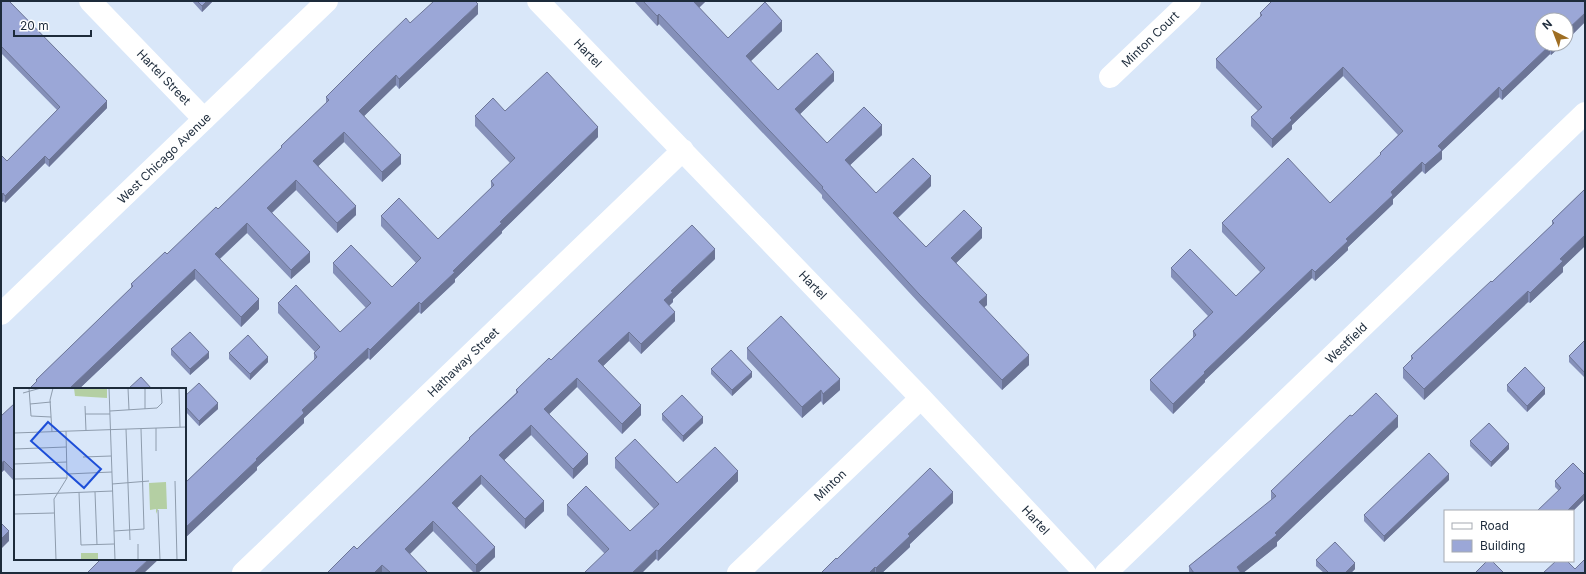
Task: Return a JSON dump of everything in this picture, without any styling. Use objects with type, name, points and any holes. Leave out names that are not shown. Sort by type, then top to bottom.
[{"type":"street","name":"Hartel Street","points":[[90,1],[204,119]]},
{"type":"street","name":"West Chicago Avenue","points":[[1,314],[327,1]]},
{"type":"street","name":"Hartel","points":[[538,1],[921,398],[1085,573]]},
{"type":"street","name":"Minton Court","points":[[1110,77],[1190,1]]},
{"type":"street","name":"Westfield","points":[[1106,573],[1585,113]]},
{"type":"street","name":"Hathaway Street","points":[[243,573],[683,150]]},
{"type":"street","name":"Minton","points":[[738,573],[921,398]]},
{"type":"building","points":[[1,1],[9,1],[107,101],[49,160],[45,156],[5,196],[3,193],[1,195],[1,155],[7,161],[60,107],[1,46]]},
{"type":"building","points":[[197,1],[207,1],[202,6]]},
{"type":"building","points":[[434,1],[475,1],[478,4],[399,79],[396,75],[359,111],[401,155],[382,172],[344,132],[313,161],[356,206],[337,223],[296,180],[267,208],[310,252],[291,270],[247,223],[215,254],[259,299],[241,317],[195,269],[71,387],[72,388],[30,388],[37,381],[36,380],[133,286],[131,284],[165,252],[167,254],[216,207],[218,209],[282,147],[281,146],[329,100],[326,97],[406,18],[410,23]]},
{"type":"building","points":[[643,1],[696,1],[694,2],[728,38],[765,2],[782,21],[746,56],[778,90],[817,53],[834,72],[795,109],[827,143],[864,107],[882,125],[845,160],[876,193],[913,158],[931,176],[893,213],[926,247],[964,210],[982,228],[951,258],[987,295],[979,302],[1029,355],[1002,380],[919,294],[822,188],[823,187],[659,14],[657,16]]},
{"type":"building","points":[[1272,1],[1585,1],[1585,13],[1574,23],[1574,12],[1534,12],[1534,52],[1543,52],[1502,91],[1499,87],[1438,146],[1442,150],[1425,165],[1422,162],[1391,192],[1393,195],[1346,239],[1348,241],[1315,272],[1312,269],[1204,372],[1205,373],[1173,404],[1150,380],[1196,335],[1193,331],[1213,312],[1171,268],[1190,249],[1236,296],[1265,268],[1222,223],[1288,158],[1330,203],[1403,131],[1343,67],[1290,118],[1292,120],[1272,139],[1251,117],[1262,107],[1216,59],[1262,15],[1260,13]]},
{"type":"building","points":[[547,72],[598,127],[500,222],[502,223],[453,271],[455,272],[421,304],[419,302],[370,350],[368,348],[302,410],[304,413],[186,527],[186,482],[317,357],[314,353],[320,347],[278,303],[296,285],[340,332],[371,303],[333,263],[351,245],[392,287],[421,258],[381,216],[399,198],[438,239],[494,185],[491,181],[515,158],[475,116],[493,98],[505,111]]},
{"type":"building","points":[[1585,189],[1585,235],[1560,259],[1563,261],[1530,293],[1528,291],[1424,389],[1403,368],[1413,358],[1411,356],[1554,223],[1552,221]]},
{"type":"building","points":[[692,225],[715,249],[671,291],[673,292],[664,300],[675,312],[641,344],[629,332],[598,361],[641,405],[622,424],[577,378],[544,409],[588,454],[573,469],[531,425],[499,455],[544,501],[525,519],[481,475],[452,503],[495,547],[476,565],[433,521],[405,549],[428,573],[391,573],[382,565],[374,573],[327,573],[354,546],[357,549],[470,439],[469,438],[518,392],[516,390],[549,358],[551,360]]},
{"type":"building","points":[[781,316],[840,379],[823,394],[821,390],[802,407],[747,348]]},
{"type":"building","points":[[190,332],[209,352],[190,369],[171,349]]},
{"type":"building","points":[[248,335],[268,357],[250,374],[229,353]]},
{"type":"building","points":[[1585,340],[1585,373],[1569,356]]},
{"type":"building","points":[[731,350],[752,372],[732,390],[711,369]]},
{"type":"building","points":[[1525,367],[1545,388],[1527,406],[1507,385]]},
{"type":"building","points":[[141,377],[151,388],[129,388]]},
{"type":"building","points":[[199,383],[218,403],[199,421],[186,407],[186,395]]},
{"type":"building","points":[[1376,393],[1398,416],[1275,533],[1277,535],[1237,567],[1241,573],[1194,573],[1189,566],[1276,496],[1271,491],[1350,415],[1352,416]]},
{"type":"building","points":[[682,395],[703,417],[683,436],[662,414]]},
{"type":"building","points":[[14,404],[14,471],[4,461],[1,463],[1,416]]},
{"type":"building","points":[[1489,423],[1509,444],[1491,462],[1470,441]]},
{"type":"building","points":[[635,439],[677,483],[715,447],[738,471],[658,551],[656,550],[632,573],[584,573],[609,549],[567,505],[586,486],[630,531],[659,504],[615,458]]},
{"type":"building","points":[[1429,453],[1449,474],[1384,536],[1364,515]]},
{"type":"building","points":[[1573,463],[1585,475],[1585,493],[1568,510],[1538,510],[1561,488],[1555,481]]},
{"type":"building","points":[[930,468],[953,492],[908,534],[910,536],[869,573],[821,573],[836,558],[837,559]]},
{"type":"building","points":[[1,523],[9,531],[1,539]]},
{"type":"building","points":[[1335,542],[1355,563],[1345,573],[1329,573],[1316,560]]},
{"type":"building","points":[[1585,559],[1585,573],[1543,573],[1555,562],[1568,562],[1575,569]]},
{"type":"building","points":[[100,560],[148,560],[134,573],[87,573]]},
{"type":"building","points":[[1486,562],[1493,562],[1504,573],[1475,573]]}]
